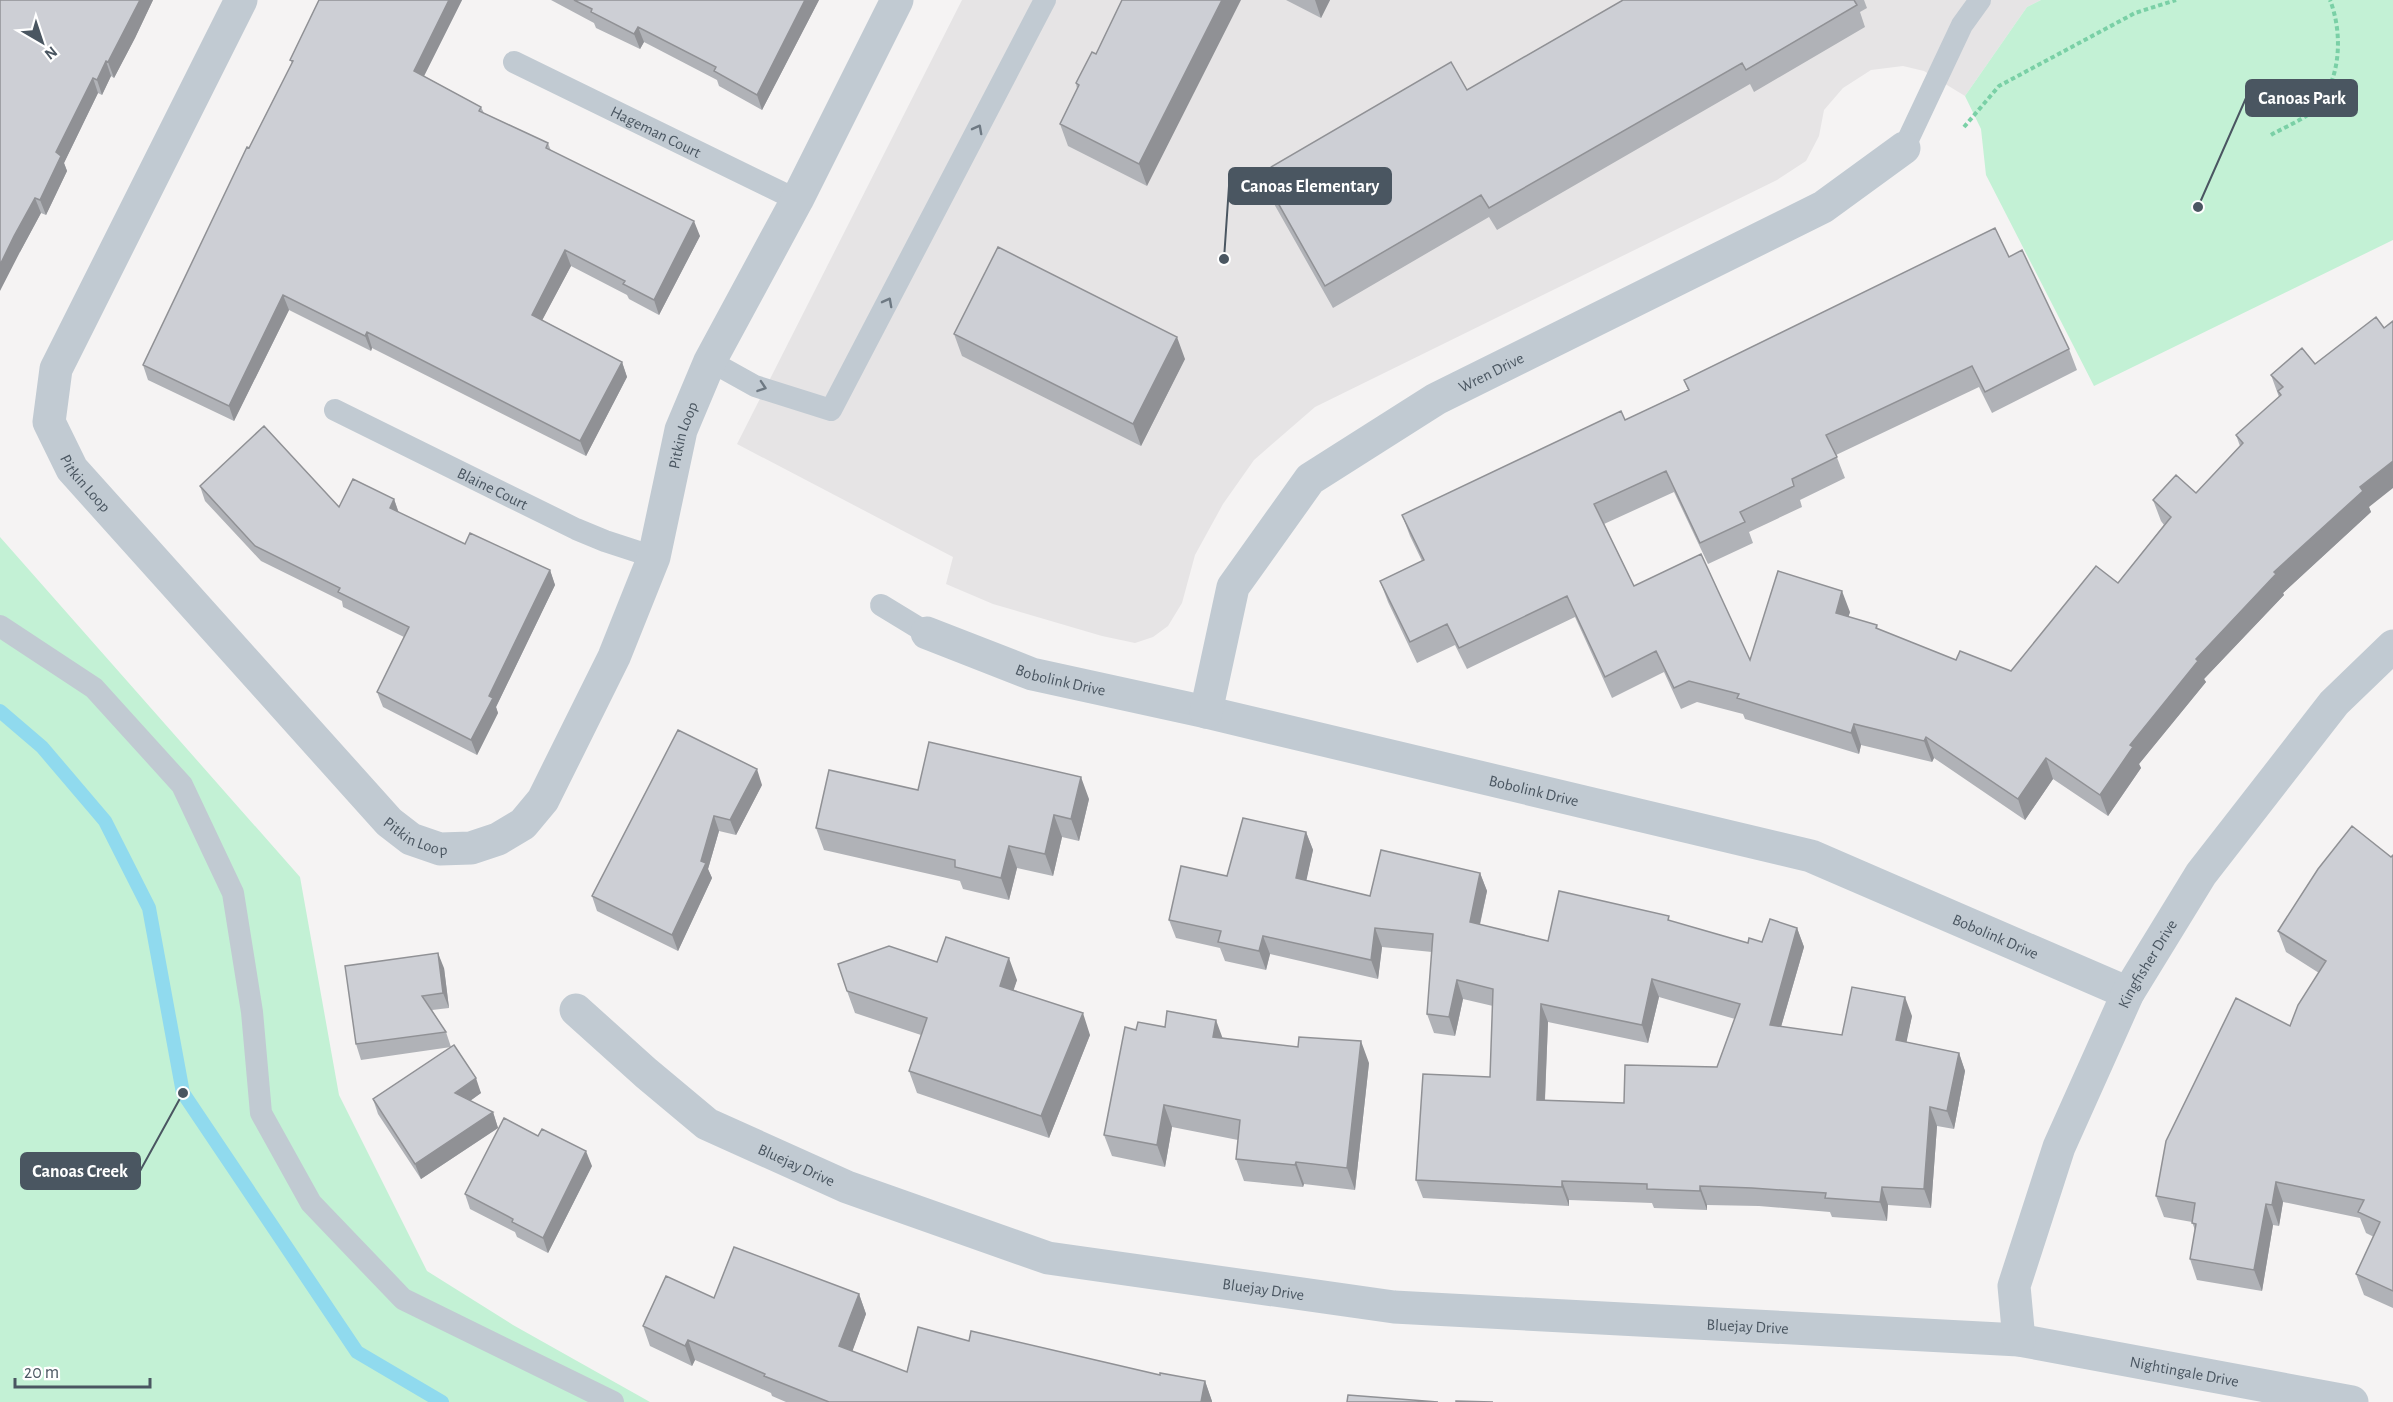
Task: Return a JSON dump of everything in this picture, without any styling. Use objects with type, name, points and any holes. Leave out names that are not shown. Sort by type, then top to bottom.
[{"type":"street","name":"Pitkin Loop","points":[[241,0],[56,369],[49,422],[72,469],[389,822],[411,839],[440,849],[471,848],[498,839],[523,824],[543,800],[614,657],[654,556],[681,430],[710,361],[797,200],[897,0]]},
{"type":"street","name":"Wren Drive","points":[[1206,712],[1233,587],[1310,479],[1436,399],[1823,207],[1904,148]]},
{"type":"street","name":"Bobolink Drive","points":[[927,633],[1032,674],[1206,712],[1810,856],[2128,993]]},
{"type":"street","name":"Kingfisher Drive","points":[[2019,1340],[2014,1286],[2059,1148],[2128,993],[2201,874],[2334,703],[2393,646]]},
{"type":"street","name":"Bluejay Drive","points":[[576,1010],[707,1124],[847,1187],[1048,1258],[1394,1307],[2019,1340]]},
{"type":"street","name":"Nightingale Drive","points":[[2019,1340],[2352,1402]]},
{"type":"lane","points":[[710,361],[755,386],[831,410],[1046,0]]},
{"type":"lane","points":[[1904,148],[1962,25],[1980,0]]},
{"type":"lane","name":"Hageman Court","points":[[514,62],[797,200]]},
{"type":"lane","name":"Blaine Court","points":[[335,410],[576,529],[605,541],[654,556]]},
{"type":"lane","points":[[881,605],[927,633]]},
{"type":"lane","points":[[0,626],[94,688],[182,785],[233,892],[252,1012],[261,1113],[311,1203],[403,1299],[613,1402]]},
{"type":"path","points":[[1964,127],[2000,86],[2135,13],[2176,0]]},
{"type":"path","points":[[2271,135],[2309,114],[2329,89],[2339,54],[2330,0]]},
{"type":"shaded area","points":[[962,0],[2041,0],[2027,7],[1965,96],[1924,71],[1903,66],[1871,70],[1843,88],[1824,110],[1819,136],[1806,161],[1777,180],[1315,407],[1254,460],[1223,504],[1195,555],[1182,603],[1168,626],[1153,637],[1135,643],[1102,636],[993,604],[946,584],[953,557],[737,444]]},
{"type":"green space","points":[[2041,0],[2393,0],[2393,240],[2094,386],[1986,175],[1981,129],[1965,96],[2027,7]]},
{"type":"green space","points":[[0,537],[300,877],[339,1095],[427,1271],[513,1325],[650,1402],[0,1402]]},
{"type":"building","points":[[0,0],[140,0],[108,62],[106,61],[97,80],[93,78],[56,152],[61,156],[40,200],[35,198],[0,265]]},
{"type":"building","points":[[319,0],[449,0],[414,71],[481,107],[479,111],[548,143],[546,148],[694,221],[654,300],[623,284],[625,281],[565,250],[532,315],[622,362],[580,441],[367,332],[365,336],[283,295],[229,406],[143,365],[247,147],[249,148],[293,61],[290,60]]},
{"type":"building","points":[[574,0],[805,0],[757,95],[714,71],[716,67],[638,27],[634,34],[591,12],[592,9]]},
{"type":"building","points":[[1122,0],[1222,0],[1139,164],[1060,124],[1079,85],[1076,83],[1092,52],[1096,54]]},
{"type":"building","points":[[1623,0],[1854,0],[1857,5],[1746,70],[1742,63],[1489,208],[1481,195],[1325,286],[1261,173],[1451,62],[1467,90]]},
{"type":"building","points":[[1995,228],[2009,257],[2022,250],[2069,349],[1985,392],[1972,366],[1826,435],[1837,457],[1792,479],[1794,486],[1740,512],[1745,522],[1700,543],[1666,471],[1594,504],[1634,586],[1701,554],[1750,660],[1778,571],[1842,591],[1836,613],[1877,625],[1876,628],[1956,660],[1960,651],[2011,671],[2096,566],[2118,583],[2171,517],[2153,500],[2176,475],[2196,493],[2243,443],[2236,435],[2281,395],[2278,391],[2283,387],[2271,375],[2302,348],[2315,364],[2376,317],[2384,328],[2393,321],[2393,461],[2360,487],[2363,491],[2274,572],[2276,574],[2196,659],[2198,661],[2130,745],[2133,747],[2100,795],[2046,758],[2018,799],[1926,737],[1924,741],[1854,724],[1851,733],[1737,698],[1739,694],[1689,681],[1674,688],[1656,651],[1605,677],[1567,596],[1459,648],[1447,624],[1410,642],[1380,581],[1424,560],[1402,515],[1621,411],[1625,420],[1689,390],[1684,380]]},
{"type":"building","points":[[998,247],[1177,337],[1133,424],[954,334]]},
{"type":"building","points":[[264,426],[339,507],[353,479],[394,499],[390,508],[465,544],[470,533],[550,570],[489,696],[493,698],[471,740],[377,692],[409,627],[338,592],[340,588],[255,546],[200,486]]},
{"type":"building","points":[[678,730],[757,769],[730,820],[714,816],[701,861],[706,863],[672,935],[592,896]]},
{"type":"building","points":[[929,742],[1081,777],[1071,819],[1054,815],[1045,854],[1009,846],[1001,878],[955,867],[955,860],[816,828],[829,770],[918,790]]},
{"type":"building","points":[[1243,818],[1306,832],[1296,878],[1370,896],[1381,850],[1480,873],[1470,922],[1548,941],[1559,891],[1669,916],[1668,920],[1748,943],[1749,938],[1762,942],[1770,919],[1797,928],[1770,1025],[1842,1035],[1852,987],[1905,997],[1896,1040],[1959,1053],[1947,1111],[1930,1107],[1924,1189],[1882,1187],[1880,1202],[1825,1198],[1826,1193],[1752,1188],[1700,1186],[1700,1191],[1647,1189],[1647,1184],[1562,1181],[1562,1187],[1416,1180],[1423,1074],[1490,1077],[1493,989],[1457,980],[1449,1017],[1427,1014],[1433,934],[1375,928],[1371,960],[1263,936],[1259,951],[1218,942],[1221,931],[1169,920],[1181,866],[1227,876]],"holes":[[[1652,979],[1740,1004],[1717,1067],[1625,1065],[1624,1103],[1537,1100],[1541,1004],[1642,1025]]]},
{"type":"building","points":[[2352,826],[2391,857],[2393,855],[2393,1291],[2356,1274],[2380,1222],[2358,1212],[2364,1200],[2276,1182],[2272,1205],[2266,1204],[2254,1270],[2190,1259],[2196,1224],[2192,1223],[2195,1203],[2156,1196],[2166,1141],[2236,998],[2290,1026],[2298,1005],[2326,961],[2278,931],[2318,869]]},
{"type":"building","points":[[946,937],[1009,958],[1000,986],[1083,1013],[1041,1116],[909,1071],[927,1018],[847,991],[838,964],[889,946],[937,962]]},
{"type":"building","points":[[438,953],[443,993],[422,996],[446,1032],[356,1044],[345,966]]},
{"type":"building","points":[[1167,1011],[1216,1020],[1213,1037],[1298,1047],[1299,1037],[1361,1041],[1347,1168],[1296,1162],[1295,1165],[1236,1159],[1240,1120],[1164,1105],[1157,1145],[1104,1135],[1125,1027],[1136,1030],[1138,1022],[1165,1027]]},
{"type":"building","points":[[454,1045],[476,1078],[455,1093],[493,1112],[415,1164],[373,1099]]},
{"type":"building","points":[[504,1118],[538,1136],[542,1129],[586,1151],[543,1238],[512,1222],[513,1219],[465,1194]]},
{"type":"building","points":[[734,1247],[859,1294],[839,1346],[907,1372],[918,1327],[969,1341],[971,1331],[1160,1375],[1160,1373],[1205,1381],[1201,1402],[829,1402],[764,1376],[765,1374],[688,1340],[685,1346],[643,1326],[666,1276],[714,1298]]},
{"type":"building","points":[[1348,1395],[1438,1402],[1347,1402]]},
{"type":"waterway","points":[[0,711],[42,747],[105,821],[149,908],[183,1093],[357,1352],[442,1402]]},
{"type":"place","name":"Canoas Park","points":[[2198,207]]},
{"type":"place","name":"Canoas Elementary","points":[[1224,259]]},
{"type":"place","name":"Canoas Creek","points":[[183,1093]]}]
